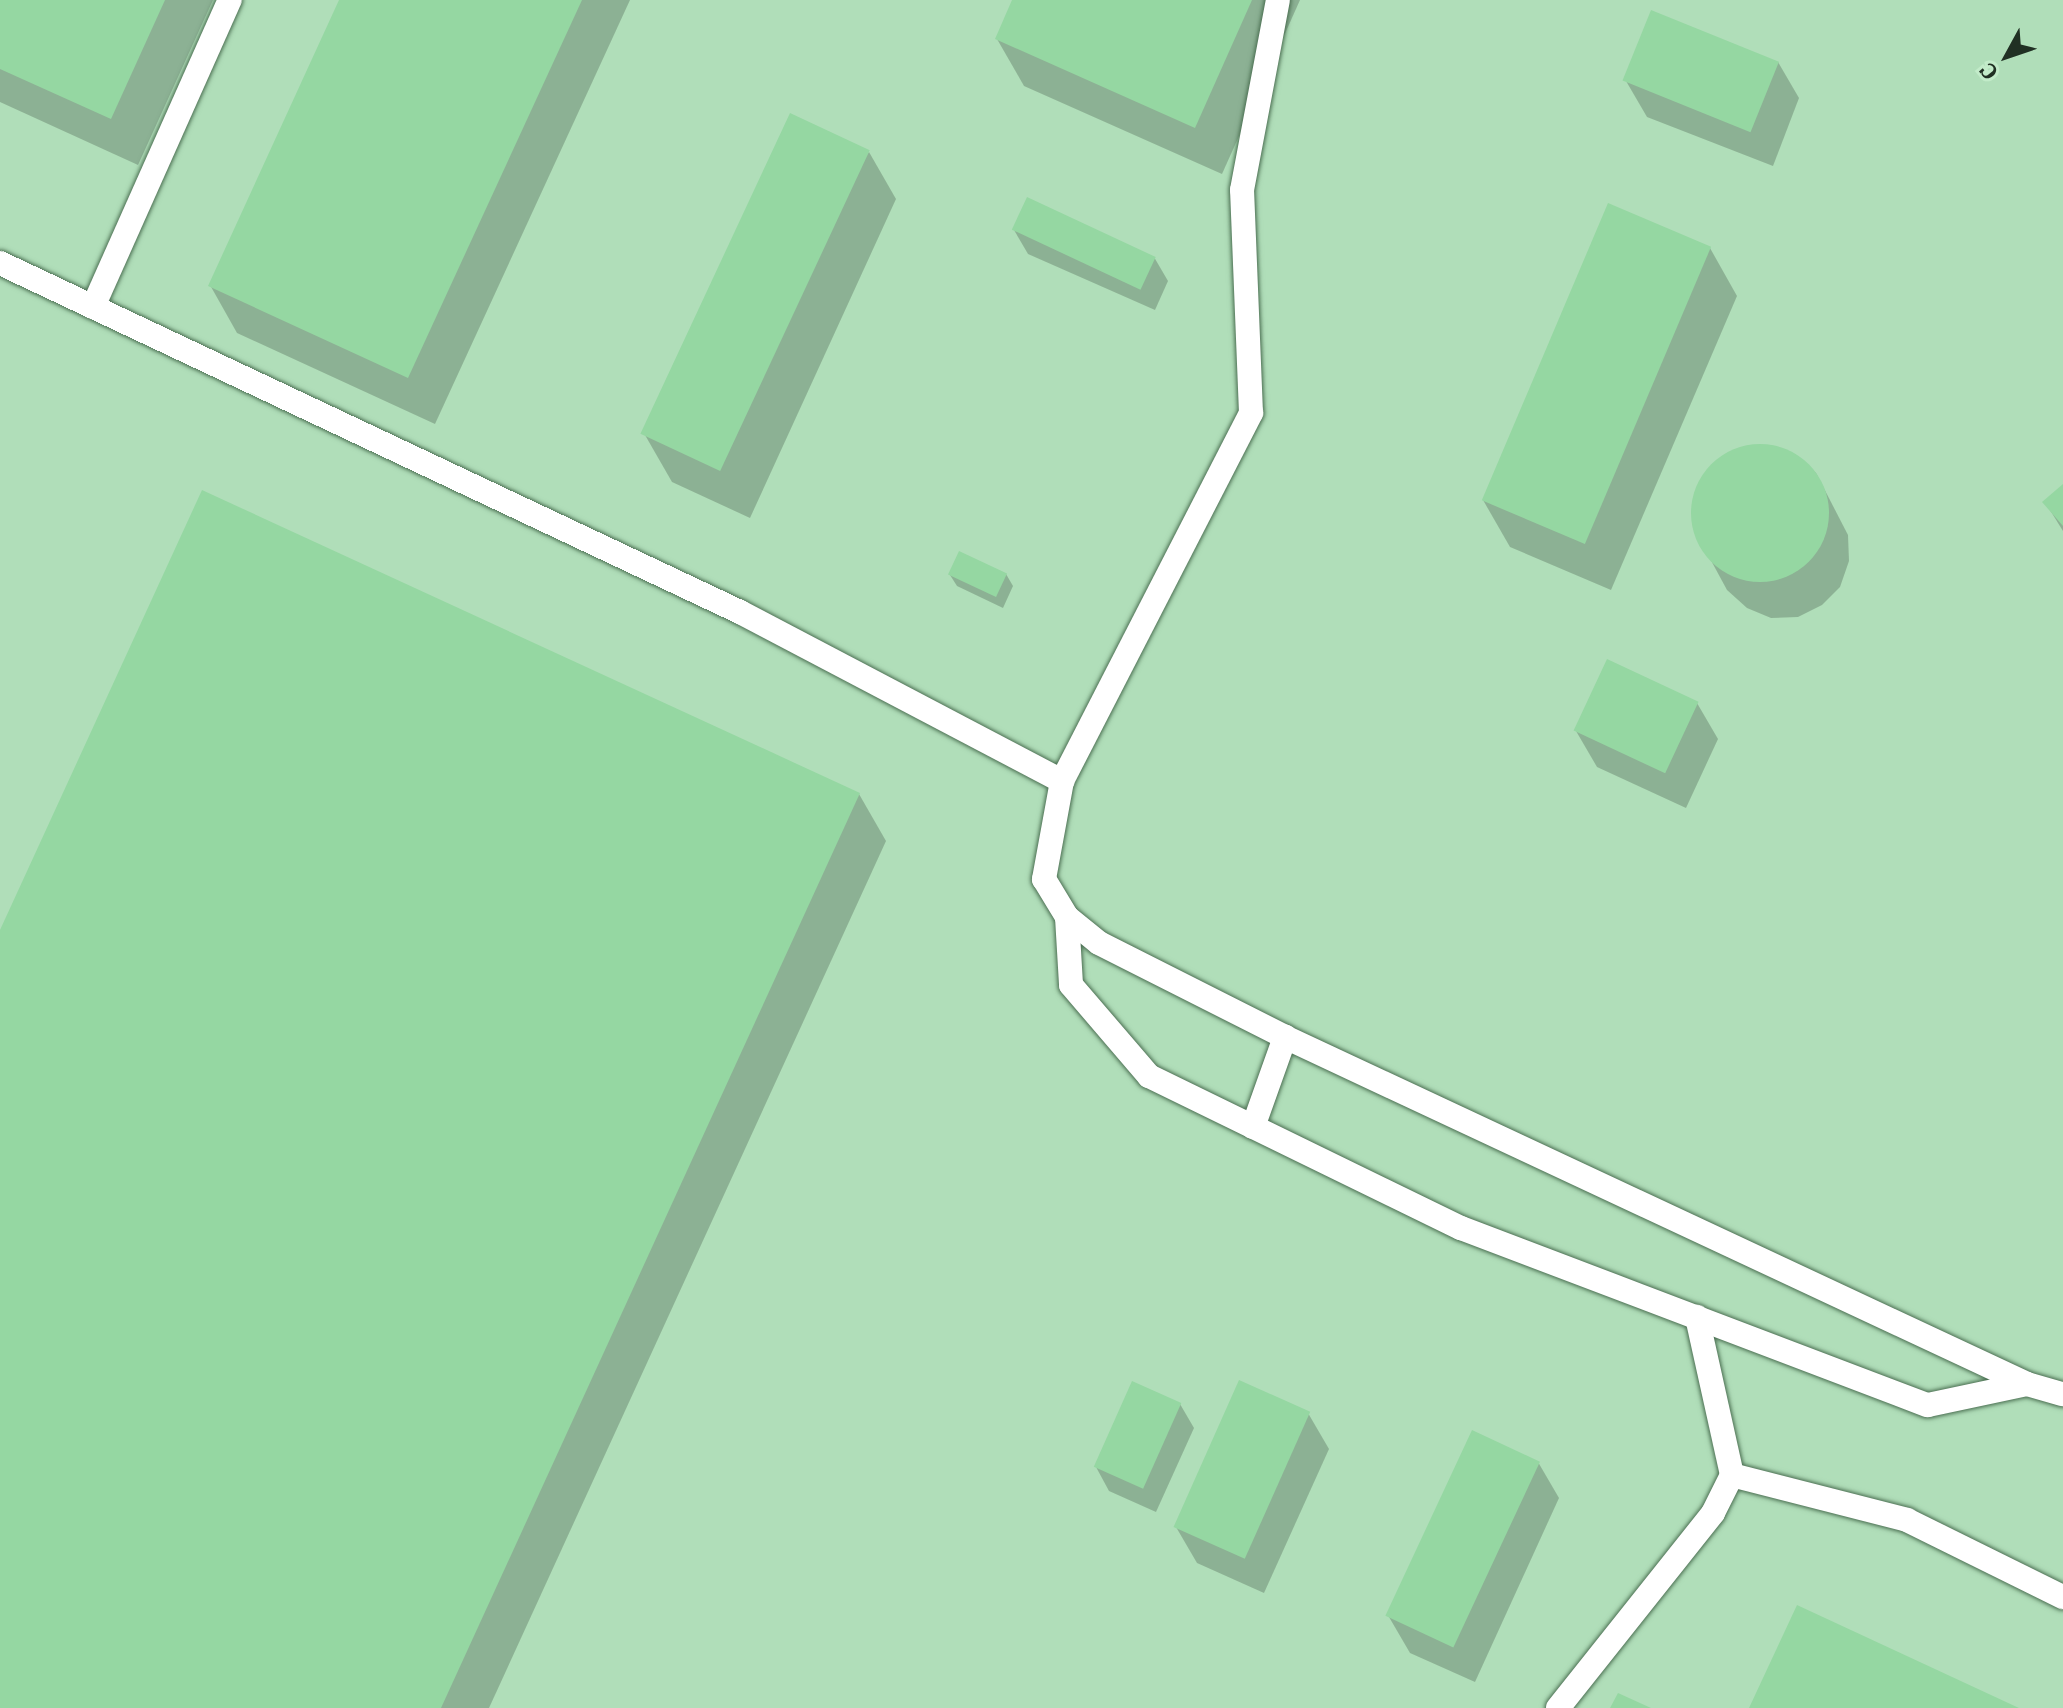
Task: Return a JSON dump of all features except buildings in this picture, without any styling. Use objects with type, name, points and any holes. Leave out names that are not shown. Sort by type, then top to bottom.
[{"type":"lane","points":[[93,307],[230,0]]},
{"type":"lane","points":[[1278,0],[1242,190],[1251,413],[1062,781],[1044,879],[1067,917],[1099,943],[1285,1037],[2027,1384],[2063,1394]]},
{"type":"lane","points":[[0,263],[740,612],[1062,781]]},
{"type":"lane","points":[[1067,917],[1071,985],[1149,1076],[1253,1127],[1461,1228],[1928,1405],[2027,1384]]},
{"type":"lane","points":[[1253,1127],[1285,1037]]},
{"type":"lane","points":[[1558,1708],[1713,1513],[1732,1475],[1697,1317]]},
{"type":"lane","points":[[1732,1475],[1907,1520],[2063,1597]]},
{"type":"shaded area","points":[[0,0],[2063,0],[2063,1708],[0,1708]]}]
